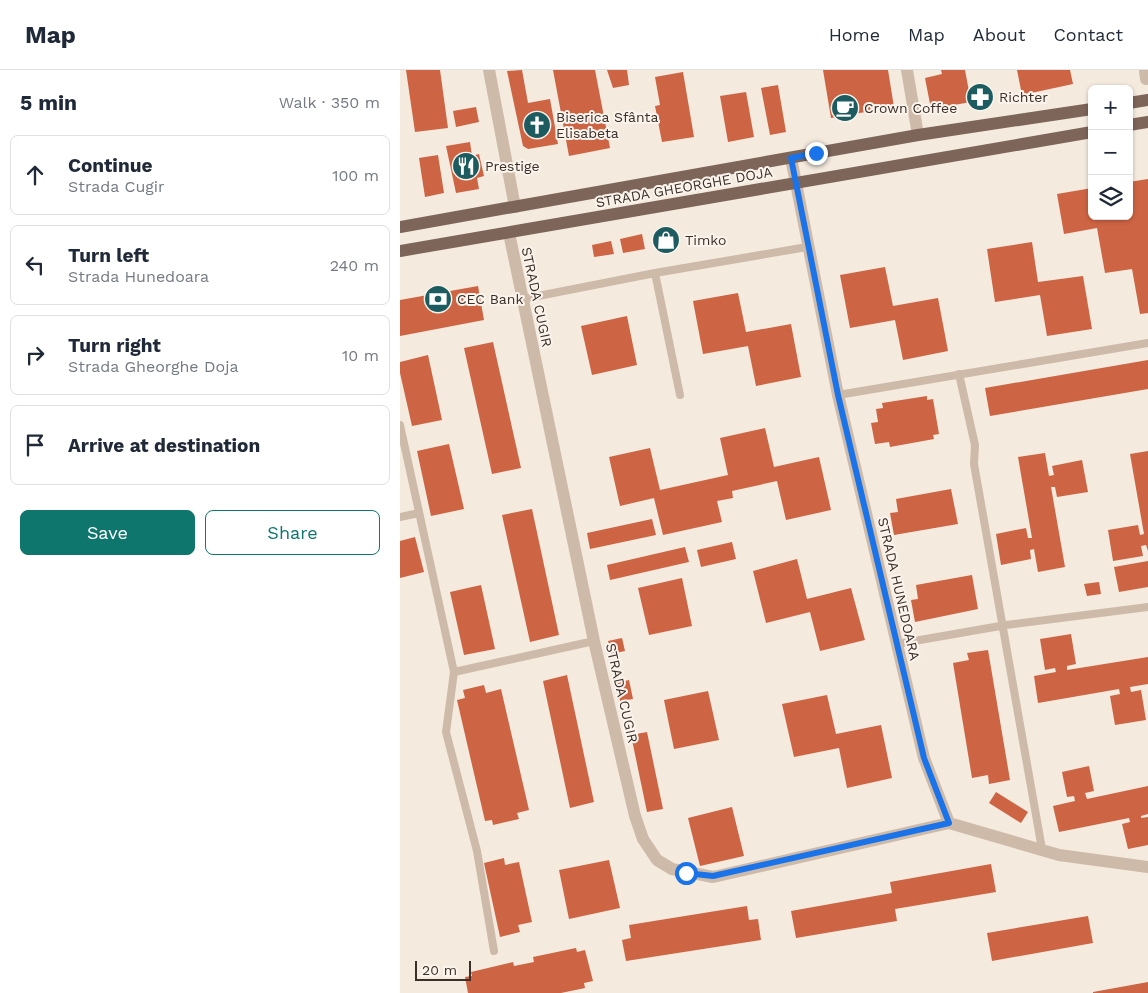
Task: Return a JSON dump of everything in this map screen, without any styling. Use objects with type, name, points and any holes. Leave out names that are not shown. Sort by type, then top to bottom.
[{"type":"main road","points":[[1133,102],[1148,100]]},
{"type":"main road","name":"STRADA GHEORGHE DOJA","points":[[400,227],[918,135],[1088,110]]},
{"type":"main road","points":[[1133,124],[1148,122]]},
{"type":"main road","name":"STRADA GHEORGHE DOJA","points":[[400,252],[1088,133]]},
{"type":"street","points":[[489,70],[515,207]]},
{"type":"street","points":[[906,70],[918,135]]},
{"type":"street","name":"STRADA HUNEDOARA","points":[[791,158],[794,183],[838,395],[924,758],[949,823]]},
{"type":"street","name":"STRADA CUGIR","points":[[509,233],[594,641],[635,816],[643,839],[657,860],[672,869],[713,876],[949,823]]},
{"type":"street","points":[[949,823],[1058,855],[1148,868]]},
{"type":"lane","points":[[523,299],[655,273],[808,247]]},
{"type":"lane","points":[[655,273],[680,395]]},
{"type":"lane","points":[[838,395],[1148,343]]},
{"type":"lane","points":[[960,374],[975,445],[974,464],[1042,849]]},
{"type":"lane","points":[[400,425],[454,672],[446,732],[476,851],[494,951]]},
{"type":"lane","points":[[400,517],[419,513]]},
{"type":"lane","points":[[897,644],[1003,626],[1148,607]]},
{"type":"lane","points":[[454,672],[594,641]]},
{"type":"building","points":[[406,70],[440,70],[448,128],[415,132]]},
{"type":"building","name":"Biserica Sfânta Elisabeta","points":[[522,70],[528,103],[550,99],[558,144],[528,149],[523,146],[507,71]]},
{"type":"building","points":[[553,70],[595,70],[610,148],[569,156]]},
{"type":"building","points":[[607,70],[627,70],[629,85],[613,88]]},
{"type":"building","points":[[823,70],[888,70],[894,107],[831,118]]},
{"type":"building","points":[[941,70],[965,70],[971,102],[931,109],[925,78],[942,74]]},
{"type":"building","points":[[1017,70],[1070,70],[1073,84],[1022,95]]},
{"type":"building","points":[[683,72],[694,137],[662,142],[655,106],[660,105],[655,77]]},
{"type":"building","points":[[778,85],[786,132],[770,135],[761,88]]},
{"type":"building","points":[[746,92],[754,137],[728,142],[720,96]]},
{"type":"building","points":[[476,107],[479,122],[456,127],[453,111]]},
{"type":"building","name":"Prestige","points":[[470,142],[472,156],[479,154],[484,176],[477,178],[479,189],[456,193],[446,146]]},
{"type":"building","points":[[438,155],[444,193],[425,197],[419,158]]},
{"type":"building","points":[[1148,179],[1148,313],[1140,314],[1132,269],[1105,273],[1097,228],[1064,234],[1057,194],[1088,189],[1088,220],[1133,220],[1133,181]]},
{"type":"building","name":"Timko","points":[[676,230],[678,245],[656,249],[653,234]]},
{"type":"building","points":[[642,234],[645,249],[623,253],[620,239]]},
{"type":"building","points":[[611,241],[614,254],[594,257],[592,245]]},
{"type":"building","points":[[1032,242],[1038,282],[1083,276],[1092,329],[1047,336],[1040,295],[995,302],[987,249]]},
{"type":"building","points":[[885,267],[893,306],[938,298],[948,351],[903,360],[895,320],[850,328],[840,275]]},
{"type":"building","points":[[478,286],[484,320],[400,336],[400,300]]},
{"type":"building","points":[[738,293],[746,332],[791,324],[801,377],[756,386],[748,346],[703,354],[693,301]]},
{"type":"building","points":[[627,316],[637,365],[592,375],[581,326]]},
{"type":"building","points":[[493,342],[521,468],[492,474],[464,348]]},
{"type":"building","points":[[428,355],[442,420],[412,426],[400,373],[400,362]]},
{"type":"building","points":[[1148,360],[1148,389],[990,416],[985,388]]},
{"type":"building","points":[[927,396],[927,400],[933,399],[939,434],[933,435],[934,439],[890,447],[889,442],[875,444],[871,423],[878,422],[876,409],[883,408],[882,403]]},
{"type":"building","points":[[765,428],[774,467],[819,457],[831,510],[786,520],[777,481],[732,491],[733,498],[717,501],[722,522],[663,535],[654,498],[620,506],[609,457],[650,448],[660,490],[728,475],[720,438]]},
{"type":"building","points":[[449,444],[464,509],[431,516],[417,451]]},
{"type":"building","points":[[1148,451],[1148,551],[1146,545],[1141,546],[1143,556],[1113,561],[1108,530],[1138,525],[1140,535],[1144,534],[1130,454]]},
{"type":"building","points":[[1045,453],[1049,476],[1054,475],[1052,466],[1082,460],[1088,492],[1057,497],[1055,487],[1051,487],[1065,567],[1038,572],[1034,549],[1030,550],[1031,559],[1001,565],[996,534],[1026,528],[1028,538],[1032,538],[1018,457]]},
{"type":"building","points":[[951,489],[958,524],[894,535],[890,513],[898,512],[896,499]]},
{"type":"building","points":[[532,509],[559,635],[530,642],[502,515]]},
{"type":"building","points":[[652,519],[656,535],[590,549],[587,533]]},
{"type":"building","points":[[415,537],[424,572],[400,578],[400,541]]},
{"type":"building","points":[[732,542],[736,559],[701,567],[697,550]]},
{"type":"building","points":[[685,547],[689,562],[610,580],[607,565]]},
{"type":"building","points":[[797,559],[807,599],[851,588],[865,640],[820,651],[810,612],[766,623],[753,571]]},
{"type":"building","points":[[1148,561],[1148,587],[1119,592],[1114,567]]},
{"type":"building","points":[[972,575],[978,609],[915,622],[911,600],[918,599],[916,585]]},
{"type":"building","points":[[682,578],[692,626],[649,635],[638,588]]},
{"type":"building","points":[[1099,582],[1101,594],[1087,596],[1084,584]]},
{"type":"building","points":[[481,585],[495,649],[464,655],[450,592]]},
{"type":"building","points":[[1071,634],[1076,664],[1067,666],[1067,670],[1148,657],[1148,684],[1130,687],[1131,692],[1141,690],[1146,720],[1115,725],[1110,696],[1120,694],[1119,689],[1038,703],[1034,676],[1056,672],[1055,668],[1045,670],[1040,639]]},
{"type":"building","points":[[622,638],[625,651],[611,654],[608,641]]},
{"type":"building","points":[[988,650],[1010,780],[989,784],[988,775],[972,778],[953,663],[969,660],[967,653]]},
{"type":"building","points":[[567,675],[594,802],[570,808],[543,681]]},
{"type":"building","points":[[629,680],[633,699],[620,701],[616,683]]},
{"type":"building","points":[[484,685],[486,693],[501,689],[529,810],[517,813],[519,819],[493,825],[492,820],[485,821],[457,700],[465,698],[463,690]]},
{"type":"building","points":[[708,691],[719,740],[674,749],[664,700]]},
{"type":"building","points":[[827,695],[836,734],[881,725],[892,778],[847,788],[839,748],[794,757],[782,704]]},
{"type":"building","points":[[647,732],[663,809],[647,812],[631,735]]},
{"type":"building","points":[[1089,766],[1094,791],[1085,793],[1087,799],[1148,786],[1148,814],[1141,816],[1141,818],[1148,817],[1148,845],[1128,849],[1122,824],[1130,822],[1129,818],[1059,832],[1053,806],[1075,801],[1074,796],[1067,797],[1062,772]]},
{"type":"building","points":[[996,792],[1028,812],[1021,823],[989,803]]},
{"type":"building","points":[[732,807],[744,856],[700,866],[688,818]]},
{"type":"building","points":[[504,858],[505,865],[519,862],[532,922],[518,925],[520,932],[500,937],[484,863]]},
{"type":"building","points":[[609,860],[620,908],[569,919],[559,870]]},
{"type":"building","points":[[991,864],[996,892],[895,909],[897,921],[796,938],[791,911],[892,893],[890,882]]},
{"type":"building","points":[[747,906],[749,920],[758,919],[761,940],[626,961],[622,940],[631,938],[629,925]]},
{"type":"building","points":[[1088,916],[1093,943],[992,961],[987,933]]},
{"type":"building","points":[[576,948],[577,952],[585,950],[593,981],[584,983],[585,988],[561,993],[468,993],[465,977],[472,976],[471,972],[513,962],[514,966],[534,962],[533,957]]},
{"type":"building","points":[[1148,982],[1148,993],[1093,993],[1093,992]]},
{"type":"place","name":"Richter","points":[[980,97]]},
{"type":"place","name":"Crown Coffee","points":[[845,108]]},
{"type":"place","name":"Biserica Sfânta Elisabeta","points":[[537,125]]},
{"type":"place","name":"Prestige","points":[[466,166]]},
{"type":"place","name":"Timko","points":[[666,240]]},
{"type":"place","name":"CEC Bank","points":[[438,299]]},
{"type":"route","points":[[686,873],[713,876],[949,823],[924,758],[838,395],[798,204],[791,158],[816,153]]}]
